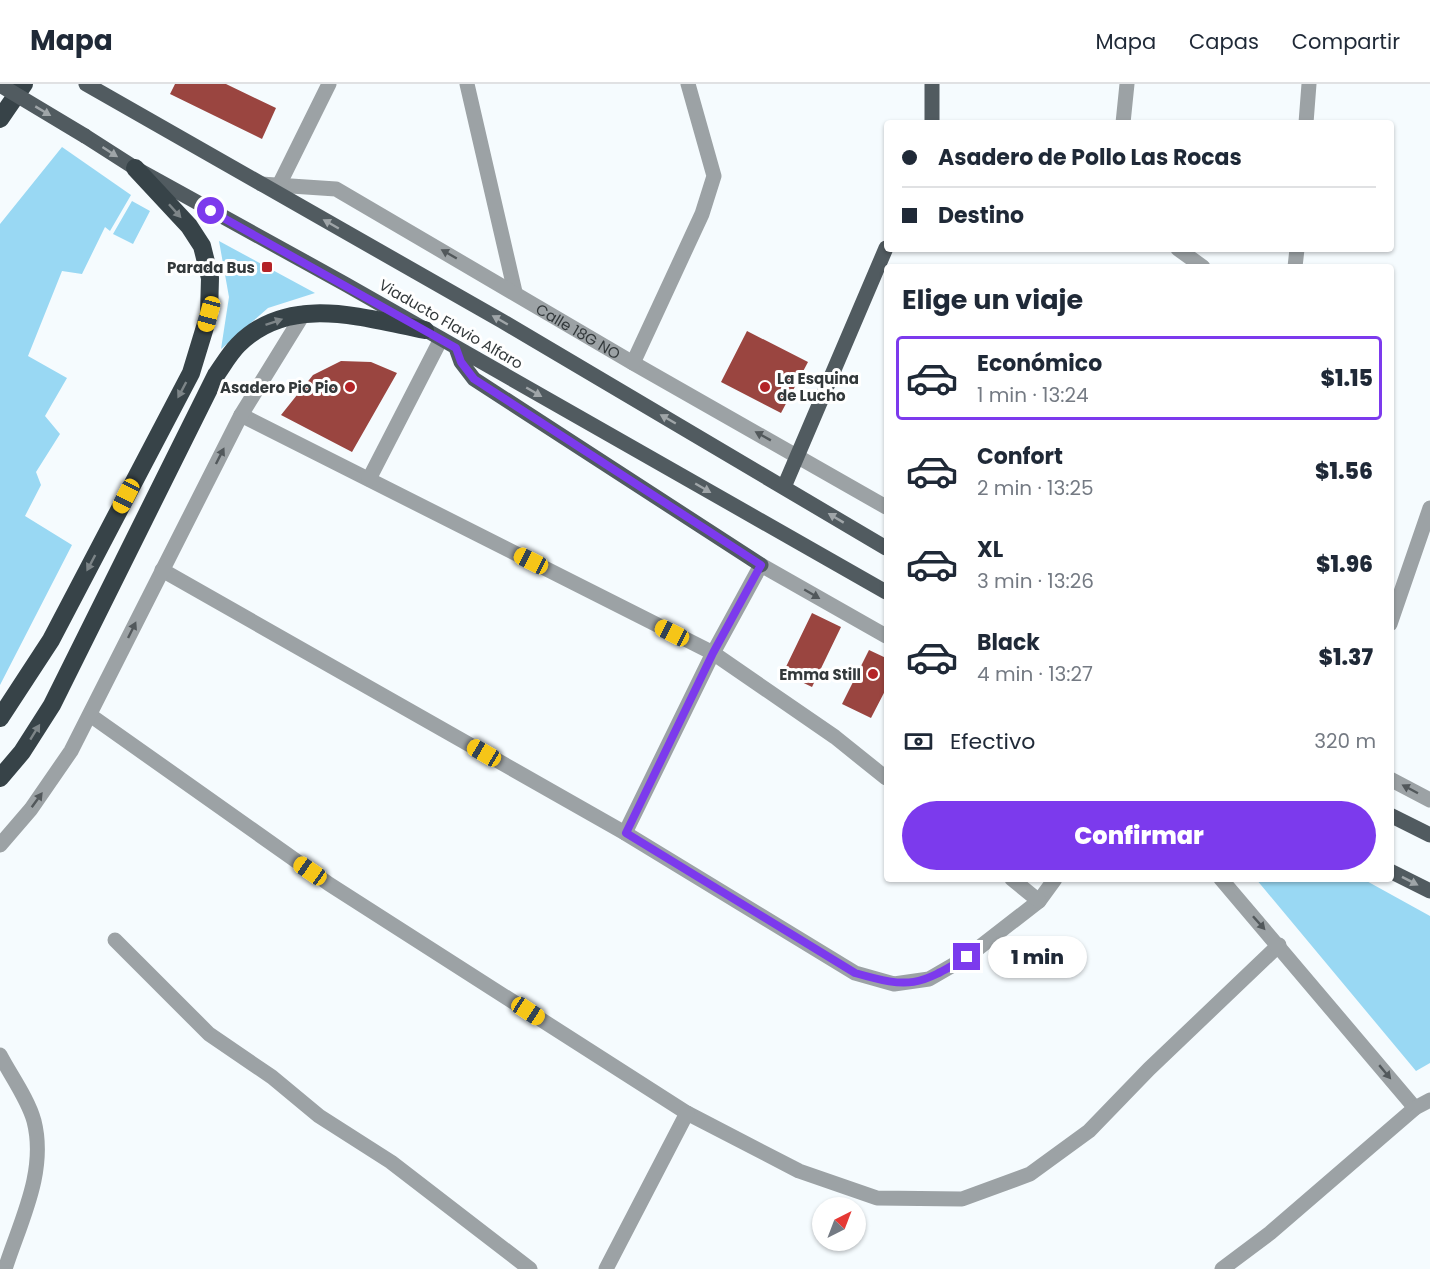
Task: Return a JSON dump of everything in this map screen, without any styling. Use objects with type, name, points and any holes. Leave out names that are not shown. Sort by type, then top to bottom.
[{"type":"highway","points":[[0,119],[24,84]]},
{"type":"highway","points":[[0,718],[51,640],[191,373],[209,314],[210,278],[202,246],[189,226],[135,168]]},
{"type":"highway","points":[[0,778],[22,752],[52,705],[216,375],[237,346],[260,327],[304,313],[330,312],[425,330]]},
{"type":"main road","name":"Viaducto Flavio Alfaro","points":[[86,84],[502,321],[884,547]]},
{"type":"main road","points":[[932,84],[932,120]]},
{"type":"main road","name":"Viaducto Flavio Alfaro","points":[[0,85],[135,168],[884,591]]},
{"type":"main road","points":[[783,487],[884,252]]},
{"type":"main road","points":[[456,348],[461,362],[474,379],[761,565]]},
{"type":"main road","points":[[1394,817],[1430,835]]},
{"type":"main road","points":[[1394,873],[1430,891]]},
{"type":"street","points":[[279,185],[329,84]]},
{"type":"street","points":[[467,84],[515,292]]},
{"type":"street","points":[[633,363],[702,214],[714,176],[688,84]]},
{"type":"street","points":[[1123,120],[1127,84]]},
{"type":"street","points":[[1306,120],[1309,84]]},
{"type":"street","name":"Calle 18G NO","points":[[261,184],[336,189],[633,363],[884,506]]},
{"type":"street","points":[[1183,252],[1199,264]]},
{"type":"street","points":[[0,845],[53,779],[90,715],[241,415],[304,313]]},
{"type":"street","points":[[369,479],[441,339]]},
{"type":"street","points":[[241,415],[713,653],[835,737],[884,776]]},
{"type":"street","points":[[1394,612],[1430,508]]},
{"type":"street","points":[[626,833],[713,653],[761,565],[884,635]]},
{"type":"street","points":[[162,570],[626,833],[855,973],[894,984],[929,979],[967,957],[1039,901],[1053,882]]},
{"type":"street","points":[[90,715],[329,884],[687,1113],[800,1171],[877,1198],[962,1199],[1030,1173],[1089,1131],[1149,1069],[1279,945]]},
{"type":"street","points":[[1394,781],[1430,800]]},
{"type":"street","points":[[1016,882],[1039,901]]},
{"type":"street","points":[[1224,882],[1415,1108]]},
{"type":"street","points":[[115,940],[209,1034],[272,1077],[320,1116],[391,1162],[530,1269]]},
{"type":"street","points":[[0,1055],[34,1120],[39,1151],[38,1169],[4,1269]]},
{"type":"street","points":[[1222,1269],[1270,1233],[1415,1108],[1430,1101]]},
{"type":"street","points":[[606,1269],[687,1113]]},
{"type":"shaded area","points":[[62,147],[131,195],[110,231],[105,227],[82,274],[62,271],[28,356],[67,378],[45,416],[60,434],[36,472],[41,485],[25,516],[72,545],[0,685],[0,224]]},
{"type":"shaded area","points":[[132,201],[150,211],[133,244],[113,234]]},
{"type":"shaded area","points":[[219,241],[315,293],[268,308],[221,349],[229,297]]},
{"type":"shaded area","points":[[1258,882],[1368,882],[1430,916],[1430,1063],[1416,1071]]},
{"type":"building","points":[[175,84],[226,84],[276,108],[262,139],[170,94]]},
{"type":"building","points":[[747,331],[808,362],[781,413],[721,382]]},
{"type":"building","points":[[341,361],[371,362],[397,373],[352,452],[281,415],[313,375]]},
{"type":"building","points":[[812,613],[841,627],[812,687],[783,673]]},
{"type":"building","points":[[869,650],[884,657],[884,693],[871,718],[842,704]]},
{"type":"place","name":"Parada Bus","points":[[267,267]]},
{"type":"place","name":"Asadero Pio Pio","points":[[350,387]]},
{"type":"place","name":"La Esquina de Lucho","points":[[765,387]]},
{"type":"place","name":"Emma Still","points":[[873,674]]},
{"type":"route","points":[[211,211],[456,348],[461,362],[474,379],[761,565],[713,653],[626,833],[855,973],[894,984],[929,979],[967,957]]}]
